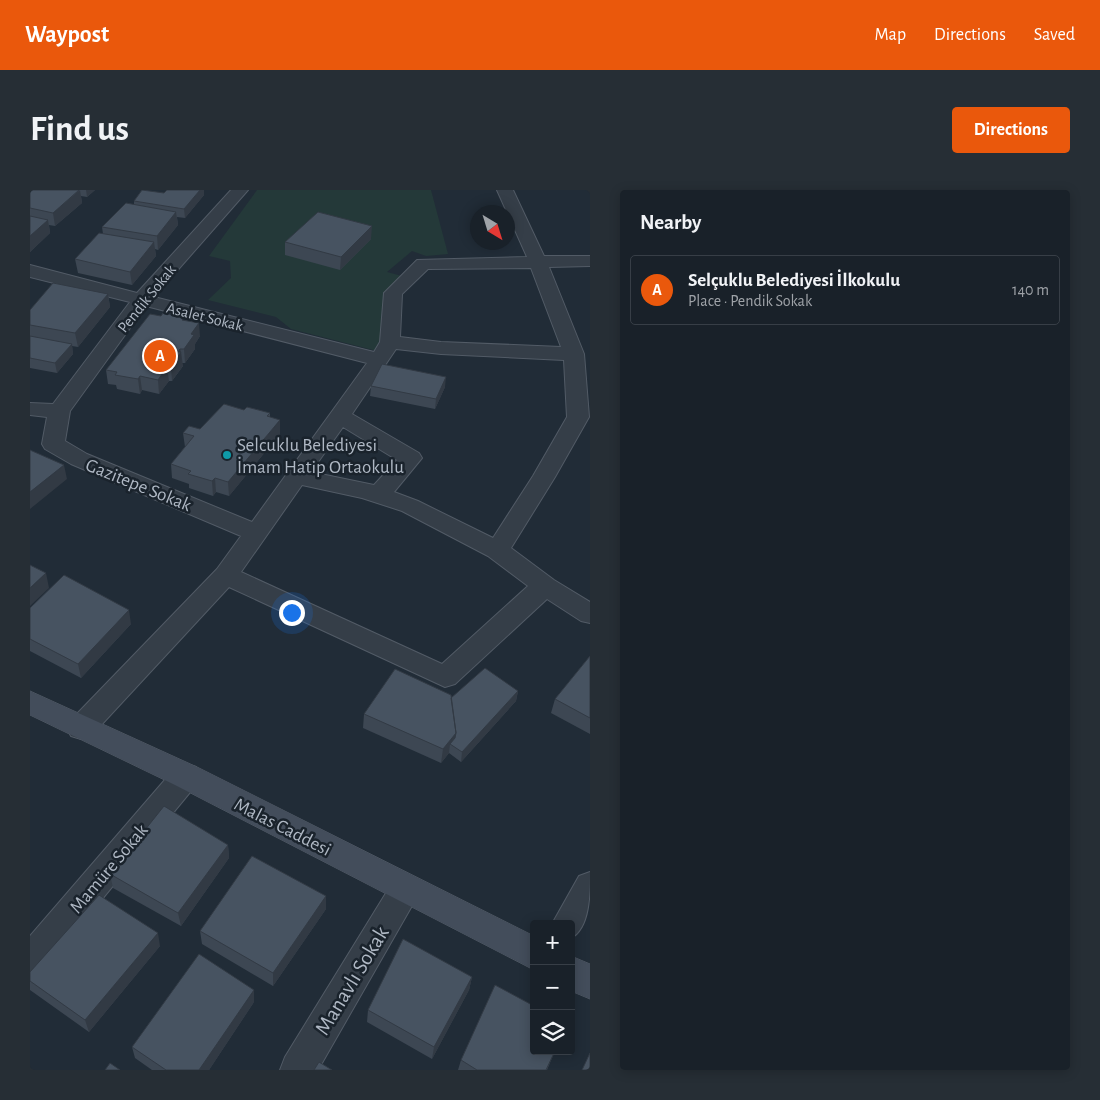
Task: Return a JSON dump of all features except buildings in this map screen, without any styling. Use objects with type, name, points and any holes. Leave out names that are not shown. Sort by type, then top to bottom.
[{"type":"street","name":"Pendik Sokak","points":[[59,412],[142,299],[240,190]]},
{"type":"street","points":[[497,550],[544,477],[578,417],[574,354],[538,262],[505,190]]},
{"type":"street","points":[[81,728],[226,575],[257,533],[385,351],[393,293],[423,264],[590,261]]},
{"type":"street","name":"Asalet Sokak","points":[[30,272],[142,299],[385,351],[441,348],[574,354]]},
{"type":"street","points":[[30,409],[59,412]]},
{"type":"street","name":"Gazitepe Sokak","points":[[59,412],[53,444],[79,460],[257,533]]},
{"type":"street","points":[[341,416],[411,458],[379,495]]},
{"type":"street","points":[[298,476],[379,495],[410,506],[497,550],[545,586],[590,614]]},
{"type":"street","points":[[226,575],[445,677],[545,586]]},
{"type":"street","name":"Malas Caddesi","points":[[30,702],[81,728],[186,776],[405,890],[530,952]]},
{"type":"street","name":"Mamüre Sokak","points":[[30,960],[186,776]]},
{"type":"street","points":[[570,920],[590,886]]},
{"type":"street","name":"Manavlı Sokak","points":[[298,1070],[405,890]]},
{"type":"street","points":[[575,975],[590,982]]},
{"type":"green space","points":[[257,190],[431,190],[448,254],[426,256],[412,251],[387,272],[402,276],[384,296],[386,313],[377,351],[291,329],[276,317],[208,300],[231,278],[230,261],[209,256]]},
{"type":"place","name":"Selçuklu Belediyesi İlkokulu","points":[[160,356]]},
{"type":"place","name":"Selcuklu Belediyesi İmam Hatip Ortaokulu","points":[[227,455]]}]
